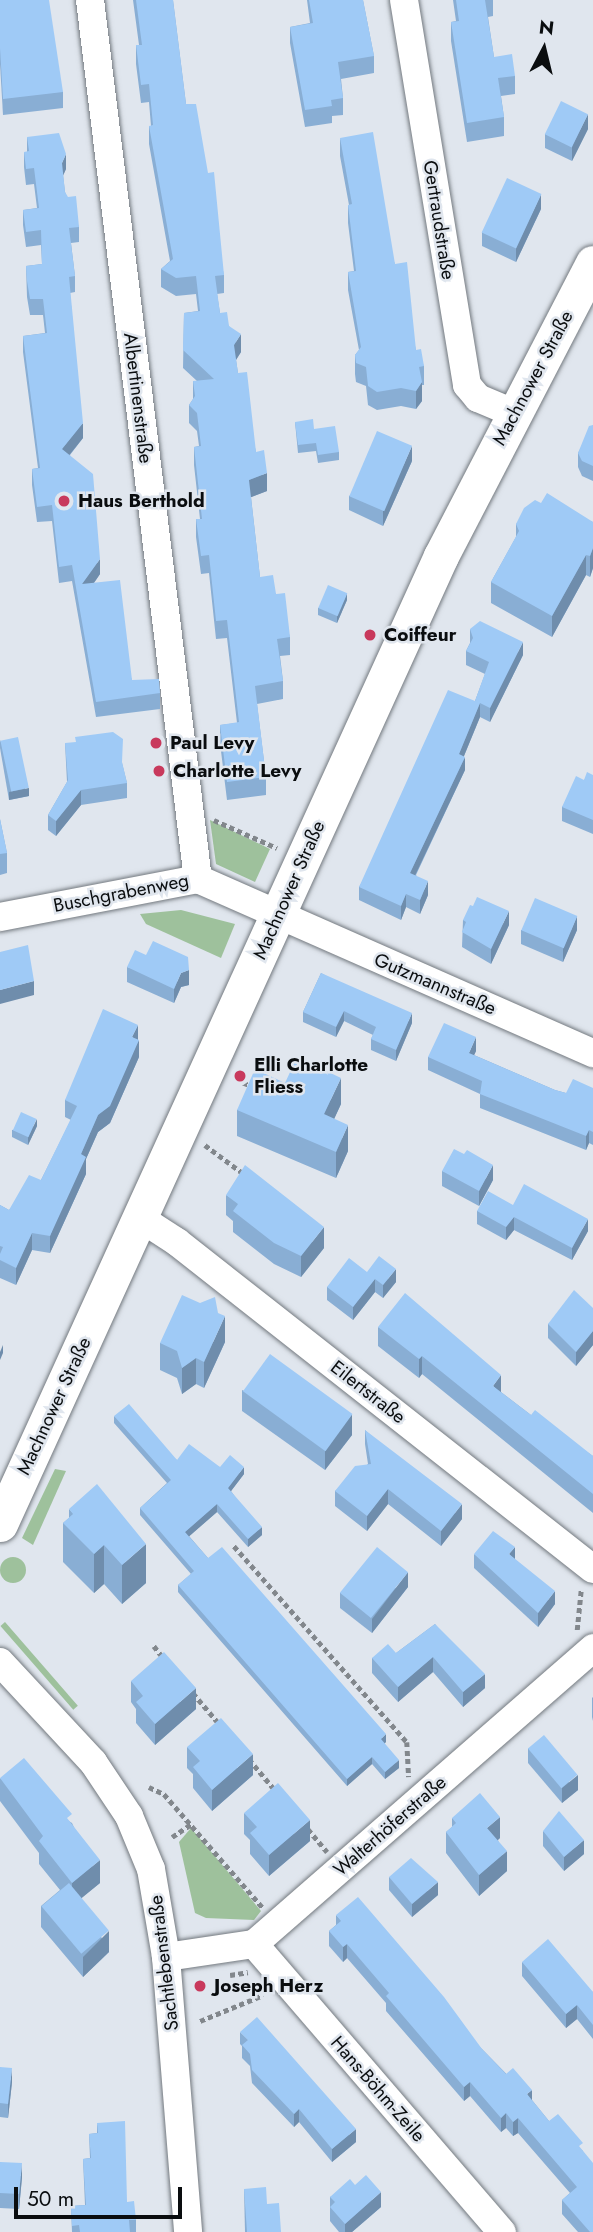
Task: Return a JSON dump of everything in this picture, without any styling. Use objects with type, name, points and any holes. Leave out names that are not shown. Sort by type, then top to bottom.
[{"type":"main road","name":"Machnower Straße","points":[[0,1524],[441,556],[593,263]]},
{"type":"street","name":"Albertinenstraße","points":[[90,0],[198,879]]},
{"type":"street","name":"Gertraudstraße","points":[[404,0],[467,385],[478,398],[514,412]]},
{"type":"street","name":"Buschgrabenweg","points":[[0,916],[198,879],[278,915]]},
{"type":"street","name":"Gutzmannstraße","points":[[278,915],[593,1053]]},
{"type":"street","name":"Eilertstraße","points":[[139,1218],[177,1242],[587,1576]]},
{"type":"street","name":"Walterhöferstraße","points":[[254,1944],[583,1645]]},
{"type":"street","name":"Sachtlebenstraße","points":[[0,1662],[93,1762],[129,1816],[151,1869],[166,1957],[188,2232]]},
{"type":"street","points":[[166,1957],[254,1944]]},
{"type":"street","name":"Hans-Böhm-Zeile","points":[[254,1944],[502,2232]]},
{"type":"path","points":[[205,816],[278,848]]},
{"type":"path","points":[[235,1079],[257,1089]]},
{"type":"path","points":[[205,1145],[249,1178]]},
{"type":"path","points":[[234,1546],[407,1742],[409,1786]]},
{"type":"path","points":[[583,1645],[587,1576]]},
{"type":"path","points":[[154,1646],[171,1667]]},
{"type":"path","points":[[189,1688],[224,1730]]},
{"type":"path","points":[[242,1751],[277,1793]]},
{"type":"path","points":[[149,1787],[164,1794],[266,1912]]},
{"type":"path","points":[[172,1837],[191,1824]]},
{"type":"path","points":[[304,1824],[330,1855]]},
{"type":"path","points":[[200,2021],[263,1995]]},
{"type":"green space","points":[[210,820],[270,849],[255,882],[216,864]]},
{"type":"green space","points":[[181,910],[235,924],[221,958],[146,924],[140,914]]},
{"type":"green space","points":[[55,1469],[66,1471],[33,1545],[22,1538]]},
{"type":"green space","points":[[13,1557],[22,1561],[26,1570],[22,1579],[13,1583],[4,1579],[0,1570],[4,1561]]},
{"type":"green space","points":[[5,1622],[78,1706],[73,1710],[0,1626]]},
{"type":"green space","points":[[191,1828],[261,1911],[254,1920],[206,1918],[195,1913],[179,1842]]},
{"type":"building","points":[[0,0],[49,0],[63,92],[3,99]]},
{"type":"building","points":[[136,0],[173,0],[186,104],[196,104],[208,173],[214,172],[224,275],[215,276],[220,313],[227,312],[229,326],[241,334],[234,345],[238,373],[247,372],[256,452],[264,450],[267,473],[249,480],[260,577],[273,575],[276,594],[285,593],[290,637],[277,639],[283,681],[255,686],[266,777],[227,782],[220,725],[239,722],[227,620],[216,621],[209,555],[201,556],[196,519],[202,519],[194,447],[201,446],[197,413],[189,405],[195,396],[193,381],[214,379],[183,350],[184,313],[200,311],[196,276],[176,278],[161,269],[173,259],[149,126],[153,125],[149,84],[141,85],[136,45],[142,45]]},
{"type":"building","points":[[309,0],[363,0],[374,56],[338,62],[343,98],[331,100],[332,106],[305,110],[290,27],[313,23]]},
{"type":"building","points":[[456,0],[485,0],[494,57],[512,54],[515,76],[498,78],[504,117],[467,123],[451,22],[459,21]]},
{"type":"building","points":[[561,101],[588,114],[572,147],[545,134]]},
{"type":"building","points":[[373,132],[395,264],[407,262],[416,350],[421,349],[424,366],[419,367],[422,382],[416,391],[401,388],[377,392],[368,386],[366,367],[356,363],[355,355],[361,347],[348,272],[356,271],[348,205],[352,204],[340,138]]},
{"type":"building","points":[[59,133],[66,154],[62,163],[65,192],[68,197],[76,196],[79,227],[69,228],[75,276],[69,277],[83,423],[62,449],[93,474],[100,559],[82,584],[120,580],[132,680],[159,679],[160,693],[96,702],[72,565],[59,567],[52,505],[37,507],[32,469],[40,468],[23,336],[47,333],[43,299],[30,299],[27,281],[26,266],[42,264],[41,230],[26,232],[23,210],[39,208],[34,168],[26,169],[24,152],[29,151],[27,137]]},
{"type":"building","points":[[507,178],[541,194],[516,248],[482,232]]},
{"type":"building","points":[[313,419],[314,429],[335,426],[339,452],[318,455],[316,443],[298,445],[295,422]]},
{"type":"building","points":[[593,425],[593,466],[582,461],[578,453],[589,426]]},
{"type":"building","points":[[377,431],[412,446],[384,511],[349,496]]},
{"type":"building","points":[[547,493],[593,522],[593,548],[590,556],[586,555],[552,616],[491,582],[519,531],[516,524],[524,508],[535,500],[541,503]]},
{"type":"building","points":[[328,585],[347,593],[338,616],[318,608]]},
{"type":"building","points":[[480,621],[523,642],[490,708],[480,703],[459,754],[465,757],[410,873],[428,881],[420,900],[406,894],[401,906],[359,887],[448,690],[475,701],[489,662],[466,651],[473,638],[470,629]]},
{"type":"building","points":[[113,732],[123,739],[122,762],[127,783],[81,790],[56,821],[48,815],[68,780],[65,743],[76,742],[75,737]]},
{"type":"building","points":[[18,737],[29,788],[11,792],[0,741]]},
{"type":"building","points":[[587,772],[593,775],[593,820],[562,807],[576,776],[584,780]]},
{"type":"building","points":[[0,819],[7,853],[0,854]]},
{"type":"building","points":[[477,897],[509,911],[491,949],[462,932],[466,922],[463,920]]},
{"type":"building","points":[[535,898],[577,916],[564,948],[521,930]]},
{"type":"building","points":[[153,941],[188,957],[189,970],[181,973],[174,989],[127,967],[135,950],[146,955]]},
{"type":"building","points":[[28,945],[34,981],[0,990],[0,952]]},
{"type":"building","points":[[321,973],[412,1013],[396,1050],[371,1039],[376,1027],[344,1011],[336,1027],[303,1012]]},
{"type":"building","points":[[103,1009],[138,1025],[132,1037],[139,1040],[110,1106],[98,1115],[81,1154],[86,1157],[50,1236],[32,1233],[16,1268],[0,1260],[3,1247],[0,1246],[0,1205],[9,1210],[29,1175],[41,1180],[77,1106],[65,1100]]},
{"type":"building","points":[[444,1023],[476,1037],[469,1053],[555,1090],[566,1093],[573,1079],[593,1088],[593,1132],[589,1130],[586,1136],[480,1094],[482,1081],[428,1057]]},
{"type":"building","points":[[297,1057],[341,1078],[324,1114],[348,1125],[336,1152],[237,1110],[255,1069],[285,1083]]},
{"type":"building","points":[[21,1112],[37,1119],[28,1137],[13,1130]]},
{"type":"building","points":[[454,1149],[464,1154],[467,1150],[493,1165],[479,1191],[442,1171]]},
{"type":"building","points":[[245,1165],[324,1227],[301,1256],[274,1243],[233,1211],[238,1204],[226,1195]]},
{"type":"building","points":[[524,1184],[588,1219],[572,1248],[514,1217],[506,1227],[477,1211],[488,1191],[513,1205]]},
{"type":"building","points":[[379,1256],[396,1269],[383,1285],[375,1279],[353,1307],[327,1287],[349,1258],[367,1272]]},
{"type":"building","points":[[574,1290],[593,1308],[593,1331],[576,1352],[548,1324]]},
{"type":"building","points":[[405,1293],[501,1375],[493,1386],[531,1415],[535,1410],[593,1456],[593,1494],[422,1356],[419,1359],[378,1327]]},
{"type":"building","points":[[182,1295],[200,1303],[215,1297],[218,1313],[225,1316],[204,1362],[196,1358],[182,1368],[177,1351],[160,1343]]},
{"type":"building","points":[[270,1354],[353,1414],[325,1451],[243,1391]]},
{"type":"building","points":[[129,1404],[177,1460],[189,1444],[220,1467],[230,1455],[244,1467],[228,1488],[262,1527],[248,1539],[217,1504],[185,1532],[208,1558],[222,1547],[386,1734],[381,1739],[399,1760],[385,1772],[372,1757],[347,1779],[178,1585],[194,1571],[140,1508],[171,1480],[114,1416]]},
{"type":"building","points":[[365,1430],[462,1504],[441,1531],[388,1489],[367,1516],[335,1491],[355,1466],[371,1464]]},
{"type":"building","points":[[97,1484],[146,1544],[122,1565],[104,1545],[94,1554],[63,1523],[73,1514],[69,1509]]},
{"type":"building","points":[[493,1531],[515,1547],[509,1554],[555,1591],[538,1613],[474,1554]]},
{"type":"building","points":[[377,1547],[408,1572],[371,1618],[340,1593]]},
{"type":"building","points":[[435,1624],[485,1674],[463,1692],[433,1657],[398,1687],[372,1658],[388,1644],[396,1653]]},
{"type":"building","points":[[164,1652],[196,1688],[155,1724],[136,1702],[143,1696],[131,1681]]},
{"type":"building","points":[[221,1718],[253,1754],[212,1790],[193,1767],[200,1761],[187,1747]]},
{"type":"building","points":[[544,1735],[577,1775],[561,1788],[528,1748]]},
{"type":"building","points":[[24,1758],[72,1814],[67,1818],[100,1860],[72,1883],[39,1841],[43,1836],[0,1778]]},
{"type":"building","points":[[278,1783],[310,1820],[269,1855],[250,1833],[257,1827],[244,1813]]},
{"type":"building","points":[[480,1793],[500,1817],[487,1828],[507,1851],[479,1875],[446,1832],[456,1823],[452,1818]]},
{"type":"building","points":[[559,1811],[584,1840],[564,1857],[543,1831]]},
{"type":"building","points":[[411,1858],[438,1882],[412,1904],[389,1877]]},
{"type":"building","points":[[69,1883],[109,1930],[81,1954],[41,1906]]},
{"type":"building","points":[[358,1897],[444,1997],[482,2049],[506,2074],[513,2068],[532,2090],[527,2094],[549,2121],[558,2114],[583,2143],[579,2146],[593,2163],[593,2232],[590,2232],[562,2200],[577,2187],[518,2118],[513,2122],[506,2113],[501,2118],[470,2082],[464,2087],[386,1996],[389,1993],[347,1944],[343,1947],[329,1931],[341,1921],[336,1915]]},
{"type":"building","points":[[548,1939],[593,1992],[593,2025],[577,2005],[566,2014],[522,1962]]},
{"type":"building","points":[[257,2017],[356,2129],[332,2149],[299,2109],[294,2114],[252,2070],[250,2054],[242,2045],[248,2040],[240,2032]]},
{"type":"building","points":[[0,2067],[12,2068],[8,2104],[0,2103]]},
{"type":"building","points":[[125,2121],[127,2202],[134,2201],[136,2220],[129,2220],[130,2232],[80,2232],[79,2225],[72,2226],[71,2206],[86,2205],[83,2159],[91,2158],[89,2134],[98,2133],[97,2123]]},
{"type":"building","points":[[0,2162],[22,2163],[19,2194],[0,2193]]},
{"type":"building","points":[[366,2175],[381,2192],[345,2224],[330,2207],[335,2202],[330,2197],[350,2179],[355,2185]]},
{"type":"building","points":[[266,2187],[267,2204],[279,2203],[281,2232],[247,2232],[244,2189]]},
{"type":"place","name":"Haus Berthold","points":[[64,501]]},
{"type":"place","name":"Coiffeur","points":[[370,635]]},
{"type":"place","name":"Paul Levy","points":[[156,743]]},
{"type":"place","name":"Charlotte Levy","points":[[159,771]]},
{"type":"place","name":"Elli Charlotte Fliess","points":[[240,1076]]},
{"type":"place","name":"Joseph Herz","points":[[200,1986]]}]
